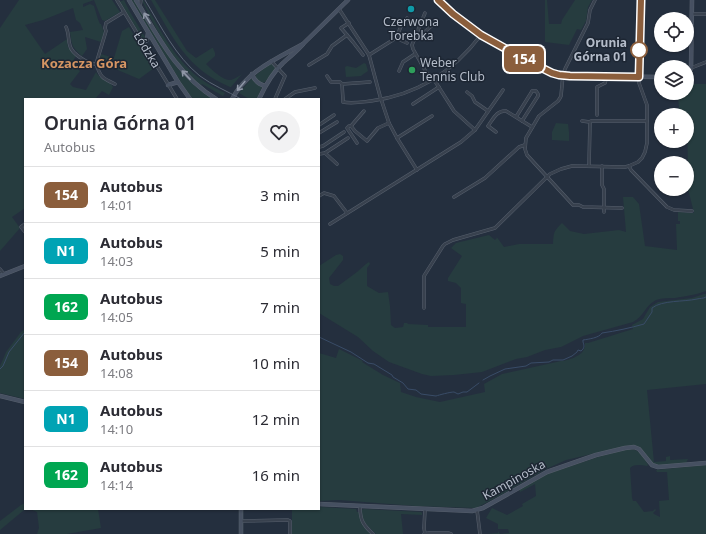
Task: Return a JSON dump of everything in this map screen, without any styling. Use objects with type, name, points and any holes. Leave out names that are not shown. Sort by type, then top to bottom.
[{"type":"street","name":"Łódzka","points":[[117,0],[176,98]]},
{"type":"street","points":[[129,0],[178,82],[189,98]]},
{"type":"street","points":[[136,0],[179,68],[197,86],[215,98]]},
{"type":"street","points":[[140,6],[141,0]]},
{"type":"street","points":[[259,98],[265,86],[278,68],[300,49],[304,43],[348,0]]},
{"type":"street","points":[[438,0],[453,14],[481,35],[546,71],[563,75],[654,77]]},
{"type":"street","points":[[595,0],[590,10],[588,22],[565,69],[561,96],[558,101],[539,116],[526,138],[525,145],[528,155],[547,178],[573,205],[583,207],[622,208]]},
{"type":"street","points":[[424,308],[424,276],[445,244],[453,240],[495,228],[555,171],[567,167],[629,166],[638,162],[642,158],[647,143],[647,105],[639,83],[641,0]]},
{"type":"street","points":[[692,0],[692,12]]},
{"type":"street","points":[[339,9],[349,22],[372,60],[381,100],[389,123],[417,170]]},
{"type":"street","points":[[115,84],[99,74],[96,64],[106,31],[106,23],[124,12]]},
{"type":"street","points":[[425,13],[412,46],[415,54],[454,111],[475,130]]},
{"type":"street","points":[[694,14],[706,14]]},
{"type":"street","points":[[369,55],[396,38],[402,24],[407,18]]},
{"type":"street","points":[[349,22],[341,28],[363,55]]},
{"type":"street","points":[[414,41],[435,23]]},
{"type":"street","points":[[66,27],[72,50],[86,62],[96,64]]},
{"type":"street","points":[[142,43],[147,40],[148,33]]},
{"type":"street","points":[[309,65],[327,54],[332,46],[347,35]]},
{"type":"street","points":[[342,84],[342,100],[346,103],[361,103],[395,97],[412,91],[434,80],[454,65],[481,35]]},
{"type":"street","points":[[396,38],[407,43]]},
{"type":"street","points":[[233,98],[238,89],[252,74],[271,61],[304,43]]},
{"type":"street","points":[[399,71],[403,62],[415,54]]},
{"type":"street","points":[[271,61],[285,76],[275,98]]},
{"type":"street","points":[[694,67],[706,62]]},
{"type":"street","points":[[252,74],[256,81],[265,86]]},
{"type":"street","points":[[327,76],[331,82],[340,82],[342,84],[370,82]]},
{"type":"street","points":[[597,114],[597,87],[605,83],[607,76]]},
{"type":"street","points":[[168,85],[178,82]]},
{"type":"street","points":[[413,104],[439,87]]},
{"type":"street","points":[[286,98],[295,92],[315,88]]},
{"type":"street","points":[[330,224],[461,142],[475,130],[503,90]]},
{"type":"street","points":[[516,117],[531,93],[536,91],[538,96],[522,121]]},
{"type":"street","points":[[467,92],[472,96],[475,102],[488,112]]},
{"type":"street","points":[[496,132],[488,126],[499,112],[503,110],[532,127]]},
{"type":"street","points":[[357,143],[348,129],[349,126],[351,126],[364,111]]},
{"type":"street","points":[[320,124],[334,115]]},
{"type":"street","points":[[397,138],[432,116]]},
{"type":"street","points":[[582,121],[647,121]]},
{"type":"street","points":[[320,132],[337,122]]},
{"type":"street","points":[[589,166],[590,122]]},
{"type":"street","points":[[351,126],[354,131],[367,141],[379,127],[389,123]]},
{"type":"street","points":[[320,147],[344,132]]},
{"type":"street","points":[[320,154],[325,153],[348,138]]},
{"type":"street","points":[[454,198],[483,180],[519,147],[525,145]]},
{"type":"street","points":[[325,153],[337,164]]},
{"type":"street","points":[[602,166],[604,212]]},
{"type":"street","points":[[629,166],[631,170],[667,207],[674,210],[692,211]]},
{"type":"street","points":[[320,195],[324,193],[333,195],[347,213]]},
{"type":"street","points":[[0,268],[2,276],[24,266]]},
{"type":"street","points":[[0,396],[24,402]]},
{"type":"street","name":"Kampinoska","points":[[320,504],[472,511],[478,510],[547,472],[596,455],[634,447],[639,449],[652,465],[658,467],[706,463]]},
{"type":"street","points":[[360,506],[360,516],[365,526],[373,534]]},
{"type":"street","points":[[425,509],[424,534],[451,534]]},
{"type":"street","points":[[241,510],[241,534]]},
{"type":"street","points":[[478,510],[480,534]]},
{"type":"street","points":[[241,522],[288,520],[290,521],[290,534]]},
{"type":"green space","points":[[19,0],[94,0],[83,4],[83,7],[90,4],[94,6],[98,20],[104,32],[101,42],[85,37],[87,49],[82,56],[74,48],[71,40],[70,32],[83,30],[80,23],[76,20],[73,8],[43,20],[25,25],[45,54],[67,39],[68,47],[76,56],[71,64],[80,71],[70,84],[73,87],[86,90],[96,72],[113,87],[109,95],[102,91],[96,98],[24,98],[24,209],[12,217],[20,228],[0,251],[0,28]]},
{"type":"green space","points":[[94,0],[112,0],[120,12],[105,21],[102,20]]},
{"type":"green space","points":[[124,0],[145,37],[145,40],[142,40],[119,2]]},
{"type":"green space","points":[[131,0],[135,0],[167,54],[179,70],[195,86],[212,98],[191,98]]},
{"type":"green space","points":[[142,0],[167,41],[181,60],[198,77],[225,93],[223,96],[202,84],[201,85],[186,73],[165,44]]},
{"type":"green space","points":[[151,0],[155,0],[187,51],[196,58],[213,48],[215,56],[206,64],[211,69],[224,79],[228,80],[232,80],[242,74],[231,87],[202,71],[192,61],[175,40]]},
{"type":"green space","points":[[545,0],[547,0],[549,24],[561,24],[575,0],[592,0],[588,7],[586,21],[581,30],[577,29],[569,45],[545,42]]},
{"type":"green space","points":[[129,27],[154,68],[139,79],[113,68],[113,65],[99,67],[98,65],[101,54],[114,58],[122,31]]},
{"type":"green space","points":[[271,63],[276,68],[265,82],[261,83],[256,78],[256,75]]},
{"type":"green space","points":[[364,63],[366,64],[368,71],[361,76],[346,77],[345,67],[356,68]]},
{"type":"green space","points":[[252,78],[262,87],[257,98],[247,98],[239,93]]},
{"type":"green space","points":[[694,84],[706,84],[706,291],[687,296],[656,300],[633,322],[583,336],[561,347],[545,350],[527,357],[516,359],[482,372],[454,375],[431,376],[389,362],[373,351],[358,337],[320,314],[320,265],[340,254],[343,256],[343,260],[329,278],[330,284],[338,286],[369,262],[370,264],[367,268],[367,286],[379,293],[388,292],[391,325],[395,328],[403,327],[404,323],[428,325],[428,327],[466,327],[466,304],[461,303],[461,288],[456,283],[448,281],[448,278],[462,256],[451,248],[456,243],[489,235],[495,240],[497,238],[496,236],[504,247],[519,244],[553,244],[554,232],[562,223],[570,231],[584,234],[619,230],[626,232],[623,197],[633,197],[639,204],[645,246],[677,250],[676,224],[680,224],[680,221],[678,221],[678,212],[694,213],[690,196],[694,196],[694,156],[688,156],[688,148],[694,148],[694,108],[679,107],[678,100],[694,100]]},
{"type":"green space","points":[[556,123],[568,124],[569,141],[552,140],[552,132]]},
{"type":"green space","points":[[706,294],[706,384],[647,390],[654,462],[666,461],[666,457],[670,456],[670,460],[688,459],[686,463],[667,466],[656,465],[649,460],[639,447],[626,446],[566,460],[546,469],[476,508],[415,506],[339,500],[320,501],[320,353],[336,358],[339,349],[363,361],[362,362],[383,375],[400,383],[401,392],[440,402],[485,392],[484,384],[502,374],[574,358],[583,352],[585,343],[633,329],[632,325],[643,319],[650,307],[658,302],[692,298]]},
{"type":"green space","points":[[24,330],[24,399],[0,393],[0,366],[6,352]]},
{"type":"green space","points":[[626,449],[640,452],[648,465],[636,465],[630,468],[632,498],[644,512],[653,511],[655,509],[656,510],[653,513],[660,517],[659,501],[669,500],[667,472],[657,472],[656,470],[706,465],[706,534],[500,534],[509,533],[508,529],[498,529],[498,524],[486,518],[492,508],[507,515],[523,506],[522,504],[536,496],[535,484],[520,492],[519,489],[547,474]]},
{"type":"green space","points":[[24,504],[24,510],[0,530],[0,521]]},
{"type":"green space","points":[[320,507],[356,509],[357,512],[359,512],[363,524],[371,534],[292,534],[292,510],[320,510]]},
{"type":"green space","points":[[32,510],[98,510],[101,528],[67,534],[37,534],[39,528],[37,512]]},
{"type":"green space","points":[[362,510],[421,512],[422,515],[401,514],[403,534],[376,534],[362,517]]},
{"type":"waterway","points":[[483,380],[505,369],[526,366],[531,363],[563,360],[572,356],[578,350],[581,351],[584,346],[583,340],[591,339],[601,335],[602,333],[644,324],[652,312],[652,308],[656,305],[667,302],[706,297]]},
{"type":"waterway","points":[[0,369],[3,366],[9,352],[24,333]]},
{"type":"waterway","points":[[320,337],[351,352],[368,363],[374,364],[403,383],[408,389],[416,390],[421,394],[436,396],[452,392],[458,394],[467,392],[479,383]]},
{"type":"tram line","points":[[145,0],[169,40],[191,68],[200,76],[239,98]]},
{"type":"bus line","name":"154","points":[[438,0],[465,24],[481,35],[546,71],[559,75],[570,76],[639,77],[641,0]]},
{"type":"place","name":"Czerwona Torebka","points":[[411,9]]},
{"type":"place","name":"Orunia Górna 01","points":[[639,50]]},
{"type":"place","name":"Weber Tennis Club","points":[[412,70]]},
{"type":"district","name":"Kozacza Góra","points":[[84,63]]}]
